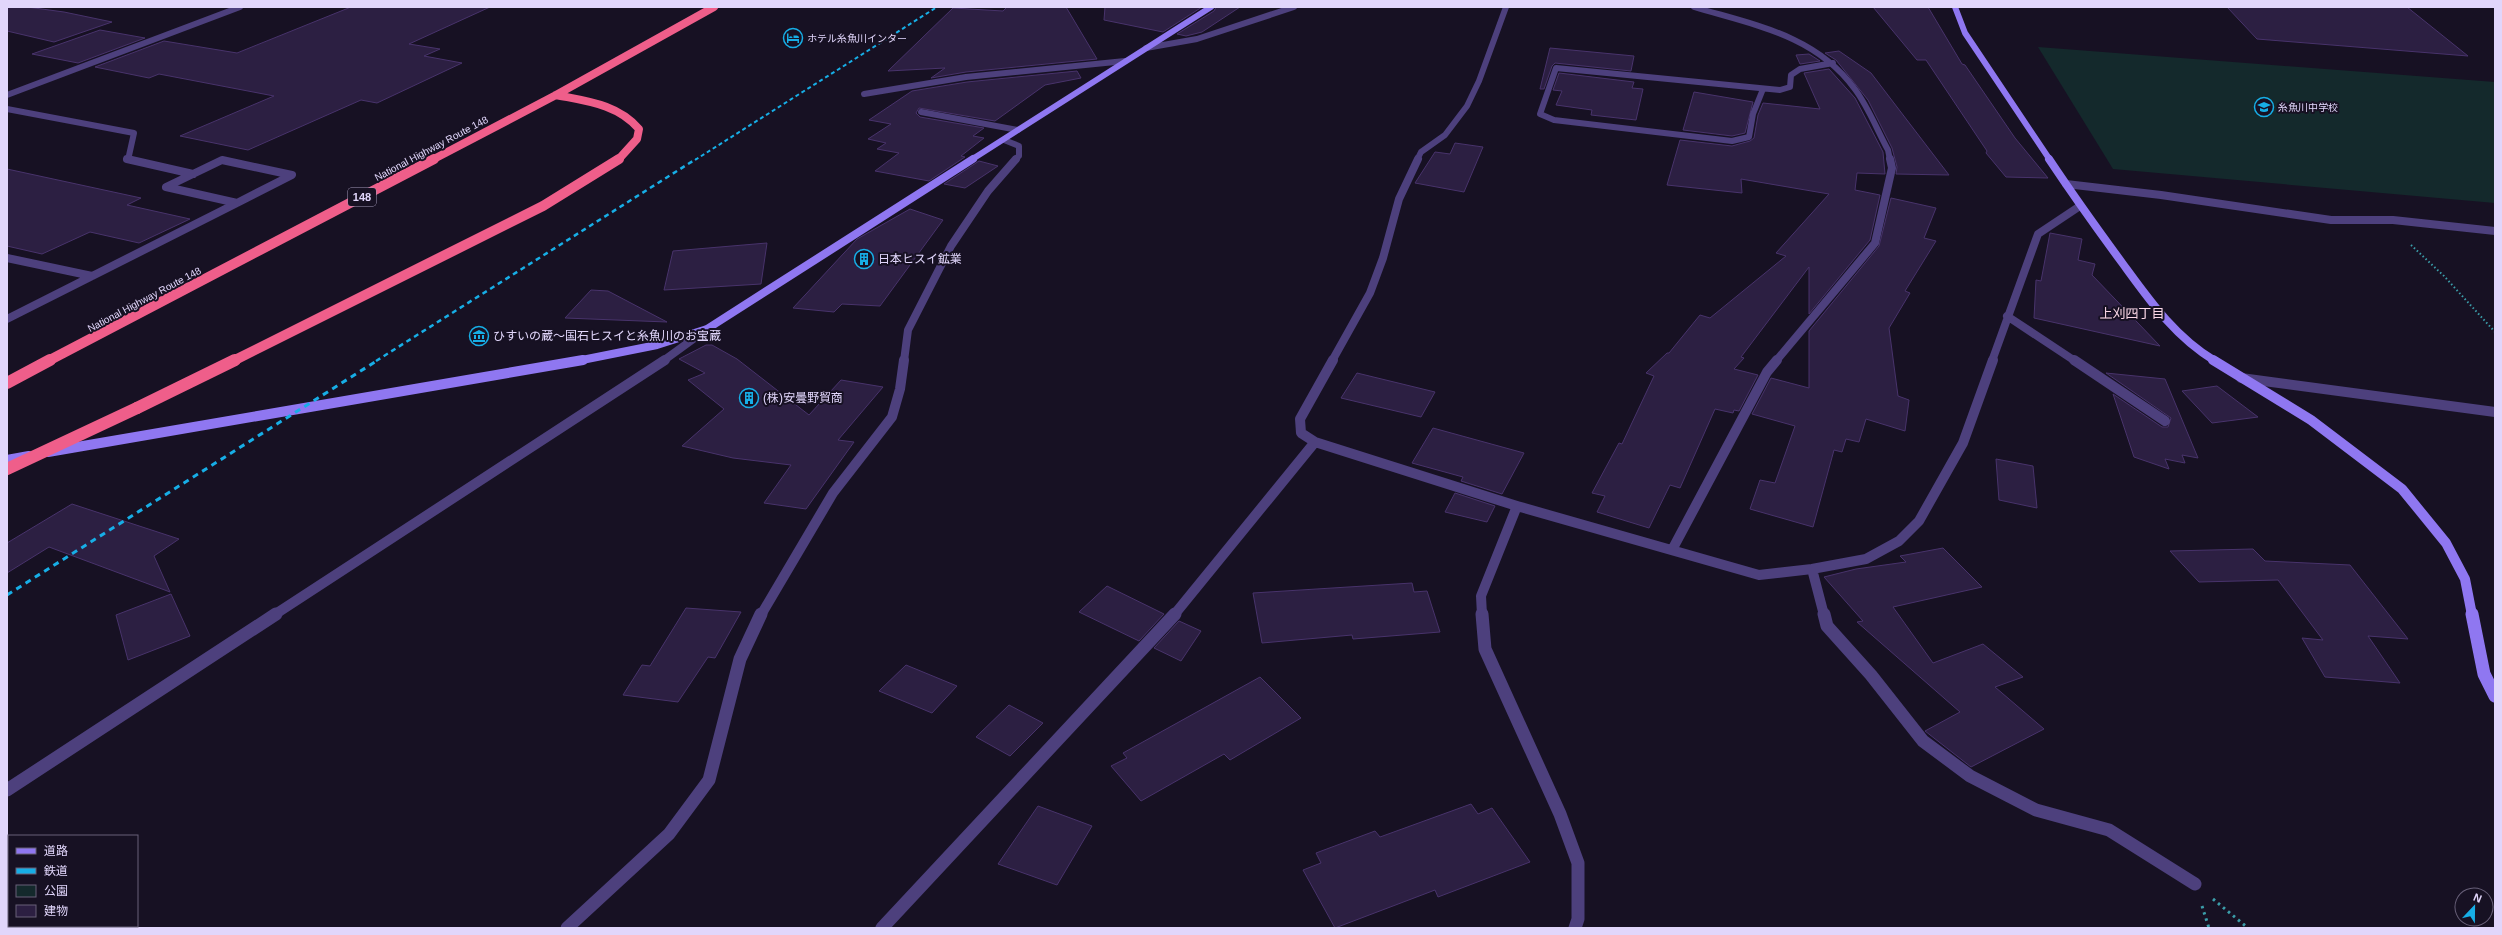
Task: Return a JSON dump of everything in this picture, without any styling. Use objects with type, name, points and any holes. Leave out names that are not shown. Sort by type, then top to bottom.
[{"type":"highway","name":"National Highway Route 148","points":[[7,383],[556,95],[714,7]]},
{"type":"highway","points":[[7,469],[137,408],[357,301],[543,206],[621,158],[637,139],[638,129],[625,115],[594,104],[556,95]]},
{"type":"street","points":[[7,95],[240,7]]},
{"type":"street","points":[[7,790],[664,361],[708,329],[1211,7]]},
{"type":"street","points":[[1146,48],[1180,44],[1197,40],[1294,7]]},
{"type":"street","points":[[1506,7],[1502,12],[1500,28],[1482,74],[1467,106],[1445,135],[1421,152],[1400,199],[1384,258],[1370,293],[1300,419],[1301,433],[1315,442],[1516,506],[1760,576],[1812,569],[1866,559],[1899,541],[1919,521],[1963,443],[2007,316],[2038,234],[2080,206]]},
{"type":"street","points":[[1672,550],[1767,372],[1875,243],[1892,168],[1888,150],[1855,89],[1832,64],[1804,43],[1785,35],[1694,7]]},
{"type":"street","points":[[1955,7],[1965,33],[2080,206],[2160,314],[2194,347],[2239,377],[2311,420],[2402,489],[2446,543],[2465,579],[2484,674],[2495,696]]},
{"type":"street","points":[[864,94],[892,92],[981,75],[1074,68],[1125,61]]},
{"type":"street","points":[[1763,89],[1753,114],[1748,137],[1732,141],[1554,120],[1540,114],[1556,68],[1780,90],[1790,87],[1791,75],[1800,68],[1832,64]]},
{"type":"street","points":[[7,109],[134,133],[127,160],[193,174]]},
{"type":"street","points":[[920,112],[1018,130]]},
{"type":"street","points":[[567,928],[669,834],[709,780],[740,659],[767,602],[833,493],[892,417],[900,389],[908,330],[951,246],[988,191],[1019,156],[1019,146],[1004,140]]},
{"type":"street","points":[[7,319],[238,203],[292,175],[222,160],[166,187],[238,203]]},
{"type":"street","points":[[2066,184],[2161,195],[2331,220],[2390,220],[2495,231]]},
{"type":"street","points":[[7,258],[92,276]]},
{"type":"street","points":[[2007,316],[2165,421]]},
{"type":"street","points":[[7,460],[580,361],[657,345],[708,329]]},
{"type":"street","points":[[2239,377],[2495,412]]},
{"type":"street","points":[[882,928],[1168,622],[1315,442]]},
{"type":"street","points":[[1516,506],[1480,596],[1485,649],[1560,814],[1578,863],[1578,919],[1575,928]]},
{"type":"street","points":[[1812,569],[1827,626],[1871,675],[1923,741],[1970,776],[2036,810],[2109,830],[2195,884]]},
{"type":"path","points":[[2390,220],[2417,253],[2444,276],[2495,332]]},
{"type":"path","points":[[2195,884],[2248,928]]},
{"type":"green space","points":[[2038,47],[2495,82],[2495,203],[2113,169]]},
{"type":"building","points":[[7,7],[27,7],[64,12],[112,22],[54,42],[7,31]]},
{"type":"building","points":[[351,7],[490,7],[409,44],[440,49],[424,56],[462,63],[377,103],[361,100],[248,150],[180,136],[274,96],[159,74],[149,78],[95,67],[164,41],[237,53]]},
{"type":"building","points":[[1007,7],[1066,7],[1097,59],[966,72],[931,78],[945,68],[888,71],[953,8],[1003,11]]},
{"type":"building","points":[[1105,7],[1202,7],[1163,32],[1104,20]]},
{"type":"building","points":[[1216,7],[1240,7],[1202,32],[1186,36],[1177,34],[1214,11]]},
{"type":"building","points":[[1873,7],[1928,7],[1962,64],[1965,65],[2015,138],[2048,178],[2006,177],[1986,153],[1987,151],[1926,60],[1917,60]]},
{"type":"building","points":[[2227,7],[2407,7],[2468,56],[2257,39]]},
{"type":"building","points":[[100,30],[145,38],[78,63],[32,54]]},
{"type":"building","points":[[1550,48],[1634,56],[1631,71],[1555,63],[1552,66],[1544,89],[1540,89]]},
{"type":"building","points":[[1839,51],[1871,73],[1949,175],[1896,174],[1897,167],[1892,148],[1868,100],[1836,60],[1825,53]]},
{"type":"building","points":[[1809,54],[1820,61],[1800,64],[1796,55]]},
{"type":"building","points":[[1829,69],[1855,98],[1883,152],[1885,174],[1857,173],[1855,190],[1880,195],[1870,240],[1809,314],[1809,267],[1741,357],[1744,358],[1734,369],[1758,375],[1739,411],[1734,410],[1733,413],[1715,409],[1680,488],[1670,485],[1649,528],[1597,512],[1605,496],[1592,493],[1619,443],[1622,444],[1654,376],[1646,373],[1667,353],[1669,353],[1700,315],[1710,318],[1786,256],[1776,253],[1829,194],[1741,179],[1742,193],[1667,185],[1680,140],[1732,146],[1750,141],[1754,138],[1758,115],[1763,103],[1820,109],[1804,73]]},
{"type":"building","points":[[1077,71],[1081,78],[1045,85],[995,121],[919,108],[916,113],[920,117],[984,128],[973,136],[984,138],[961,156],[965,157],[929,181],[875,171],[899,153],[877,149],[886,143],[868,139],[891,124],[869,120],[912,91],[967,82]]},
{"type":"building","points":[[1559,73],[1634,82],[1632,88],[1643,89],[1636,120],[1591,115],[1592,110],[1556,105],[1562,91],[1553,90]]},
{"type":"building","points":[[1694,92],[1753,102],[1745,133],[1732,136],[1683,130]]},
{"type":"building","points":[[1455,143],[1483,147],[1464,192],[1415,183],[1435,152],[1450,154]]},
{"type":"building","points":[[979,161],[998,166],[965,188],[944,184]]},
{"type":"building","points":[[7,169],[141,198],[127,205],[190,219],[139,243],[90,232],[42,254],[7,246]]},
{"type":"building","points":[[1891,198],[1936,208],[1924,238],[1936,241],[1905,291],[1910,293],[1889,328],[1898,396],[1909,400],[1905,431],[1866,419],[1859,442],[1846,439],[1842,452],[1834,450],[1813,527],[1750,509],[1760,480],[1775,483],[1795,426],[1752,414],[1771,378],[1809,388],[1809,331],[1879,246]]},
{"type":"building","points":[[910,209],[943,220],[880,306],[842,304],[834,312],[793,308],[857,239]]},
{"type":"building","points":[[2050,233],[2082,239],[2078,260],[2095,264],[2092,275],[2160,346],[2034,318],[2036,280],[2041,281]]},
{"type":"building","points":[[767,243],[761,284],[664,290],[673,251]]},
{"type":"building","points":[[591,290],[608,291],[667,322],[565,318]]},
{"type":"building","points":[[706,345],[712,345],[737,359],[809,415],[841,380],[883,387],[838,440],[854,442],[806,509],[764,503],[791,465],[733,458],[682,446],[724,409],[688,380],[705,373],[679,359]]},
{"type":"building","points":[[1357,373],[1435,392],[1421,417],[1341,398]]},
{"type":"building","points":[[2106,373],[2165,379],[2198,458],[2182,455],[2185,463],[2165,459],[2169,469],[2134,457],[2113,394],[2162,427],[2168,427],[2171,418]]},
{"type":"building","points":[[2217,386],[2258,417],[2212,423],[2182,391]]},
{"type":"building","points":[[1433,428],[1524,453],[1502,494],[1461,481],[1463,477],[1412,463]]},
{"type":"building","points":[[1996,459],[2033,466],[2037,508],[1999,500]]},
{"type":"building","points":[[1455,493],[1495,506],[1487,522],[1445,512]]},
{"type":"building","points":[[72,504],[179,539],[154,556],[170,592],[49,547],[7,573],[7,543]]},
{"type":"building","points":[[1943,548],[1982,587],[1893,607],[1933,663],[1983,644],[2023,677],[1995,687],[2044,729],[1971,767],[1925,731],[1960,712],[1857,622],[1863,621],[1824,577],[1856,569],[1906,562],[1900,556]]},
{"type":"building","points":[[2253,549],[2265,561],[2350,565],[2408,639],[2368,636],[2400,683],[2325,677],[2302,638],[2323,640],[2278,580],[2199,582],[2170,551]]},
{"type":"building","points":[[1412,583],[1414,592],[1427,591],[1440,632],[1353,639],[1352,635],[1262,643],[1253,593]]},
{"type":"building","points":[[1107,586],[1164,614],[1139,641],[1079,612]]},
{"type":"building","points":[[171,594],[190,636],[128,660],[116,615]]},
{"type":"building","points":[[686,608],[741,612],[715,658],[708,657],[678,702],[623,695],[642,665],[650,666]]},
{"type":"building","points":[[1179,621],[1201,631],[1181,661],[1154,648]]},
{"type":"building","points":[[906,665],[957,686],[932,713],[879,691]]},
{"type":"building","points":[[1260,677],[1301,718],[1230,760],[1224,754],[1141,801],[1111,766],[1127,758],[1123,753]]},
{"type":"building","points":[[1009,705],[1043,723],[1010,756],[976,737]]},
{"type":"building","points":[[1471,804],[1478,814],[1492,808],[1530,862],[1438,897],[1435,890],[1335,928],[1303,870],[1321,863],[1316,853],[1375,831],[1380,837]]},
{"type":"building","points":[[1038,806],[1092,826],[1057,885],[998,864]]},
{"type":"railway","points":[[695,160],[937,7]]},
{"type":"railway","points":[[376,361],[696,159]]},
{"type":"railway","points":[[7,595],[378,360]]},
{"type":"place","name":"ホテル糸魚川インター","points":[[793,38]]},
{"type":"place","name":"糸魚川中学校","points":[[2264,107]]},
{"type":"place","name":"日本ヒスイ鉱業","points":[[864,259]]},
{"type":"place","name":"ひすいの蔵～国石ヒスイと糸魚川のお宝蔵","points":[[479,336]]},
{"type":"place","name":"(株)安曇野貿商","points":[[749,398]]},
{"type":"district","name":"上刈四丁目","points":[[2132,313]]}]
